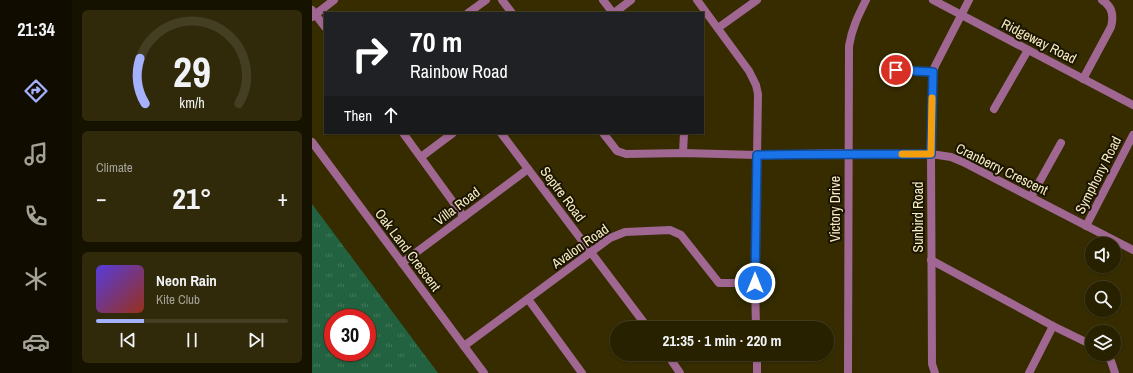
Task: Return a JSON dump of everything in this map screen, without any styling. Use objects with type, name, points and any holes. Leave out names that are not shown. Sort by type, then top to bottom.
[{"type":"street","points":[[324,27],[313,14],[334,0]]},
{"type":"street","points":[[469,12],[486,0]]},
{"type":"street","points":[[502,0],[511,12]]},
{"type":"street","points":[[603,0],[612,12]]},
{"type":"street","points":[[614,12],[631,0]]},
{"type":"street","points":[[697,0],[749,71],[756,85],[758,94],[755,283],[756,321]]},
{"type":"street","points":[[718,28],[757,0]]},
{"type":"street","name":"Victory Drive","points":[[848,373],[849,46],[851,33],[866,0]]},
{"type":"street","name":"Ridgeway Road","points":[[933,0],[1133,105]]},
{"type":"street","name":"Sunbird Road","points":[[969,0],[933,72],[931,260],[1053,326],[1085,342]]},
{"type":"street","points":[[1083,79],[1111,27],[1111,11],[1108,5],[1102,0]]},
{"type":"street","points":[[994,109],[1028,50]]},
{"type":"street","points":[[884,70],[933,72]]},
{"type":"street","points":[[404,134],[464,217]]},
{"type":"street","points":[[421,157],[452,134]]},
{"type":"street","name":"Septre Road","points":[[502,134],[643,321]]},
{"type":"street","name":"Cranberry Crescent","points":[[604,134],[617,151],[626,154],[683,153],[757,155],[848,153],[931,154],[951,157],[1133,250]]},
{"type":"street","points":[[683,153],[684,134]]},
{"type":"street","name":"Symphony Road","points":[[1086,226],[1133,135]]},
{"type":"street","name":"Oak Land Crescent","points":[[312,142],[484,373]]},
{"type":"street","points":[[1031,197],[1061,143]]},
{"type":"street","name":"Villa Road","points":[[402,264],[528,169]]},
{"type":"street","name":"Avalon Road","points":[[464,346],[610,238],[624,232],[670,230],[681,234],[719,283],[755,283]]},
{"type":"street","points":[[931,260],[932,364],[935,373]]},
{"type":"street","points":[[528,299],[582,373]]},
{"type":"street","points":[[1029,373],[1053,326]]},
{"type":"street","points":[[672,361],[680,373]]},
{"type":"street","points":[[757,361],[757,373]]},
{"type":"street","points":[[1110,361],[1116,373]]},
{"type":"green space","points":[[312,204],[438,373],[312,373]]},
{"type":"slow traffic","points":[[902,154],[931,154],[932,98]]},
{"type":"route","points":[[755,283],[757,155],[838,153],[931,154],[933,72],[896,70]]}]
